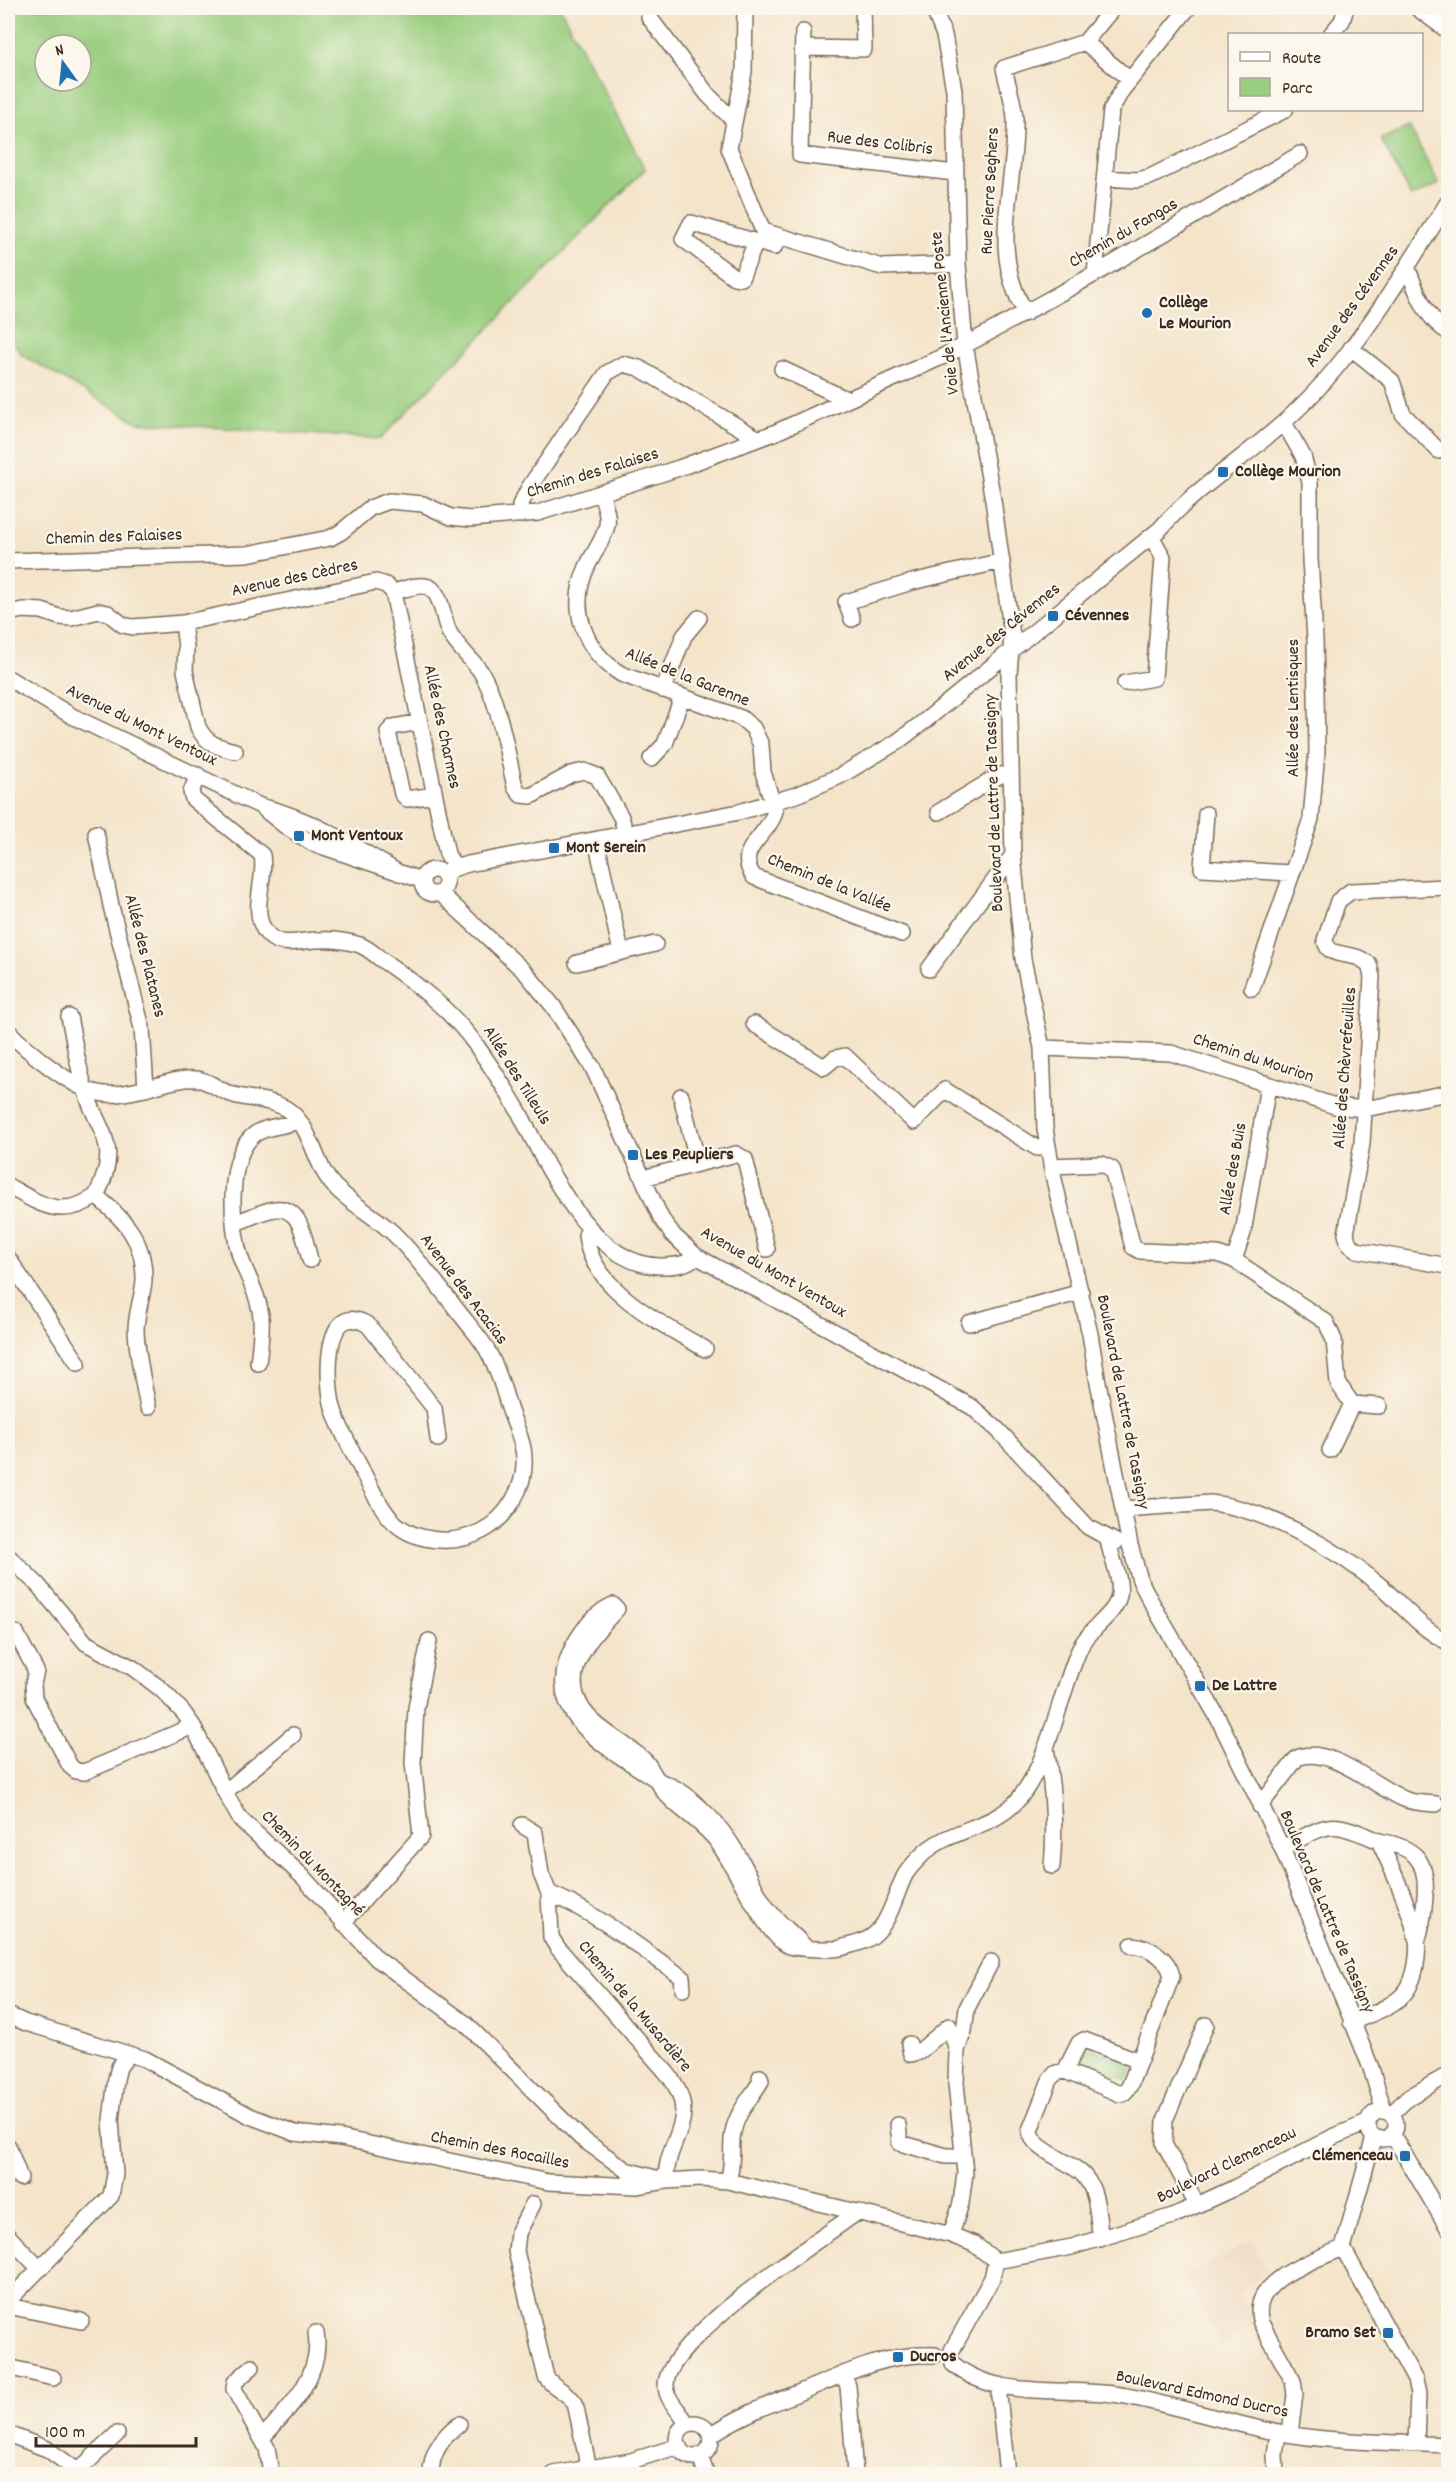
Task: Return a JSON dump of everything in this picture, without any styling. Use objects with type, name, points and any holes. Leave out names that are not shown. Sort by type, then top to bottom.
[{"type":"street","points":[[745,8],[744,72],[740,102],[730,139],[731,156],[764,231],[882,267],[958,264]]},
{"type":"street","points":[[803,32],[803,48],[864,49],[863,8]]},
{"type":"street","name":"Voie de l'Ancienne Poste","points":[[933,8],[944,35],[952,77],[958,264],[965,345],[1002,561],[1012,650]]},
{"type":"street","points":[[1113,8],[1085,42],[1130,81]]},
{"type":"street","points":[[1095,274],[1111,110],[1130,81],[1188,8]]},
{"type":"street","points":[[1332,33],[1342,21],[1346,8]]},
{"type":"street","points":[[1417,8],[1449,31]]},
{"type":"street","points":[[649,17],[708,95],[734,121]]},
{"type":"street","name":"Rue Pierre Seghers","points":[[1026,313],[1010,280],[1005,254],[1015,117],[1004,69],[1085,42]]},
{"type":"street","name":"Rue des Colibris","points":[[803,48],[800,154],[955,173]]},
{"type":"street","points":[[1105,178],[1137,180],[1150,177],[1283,111]]},
{"type":"street","name":"Chemin du Fangas","points":[[965,345],[1095,274],[1300,154]]},
{"type":"street","name":"Avenue des Cévennes","points":[[449,872],[596,840],[703,820],[773,802],[808,790],[869,760],[926,720],[1151,536],[1180,508],[1284,423],[1316,391],[1351,348],[1427,239],[1449,202]]},
{"type":"street","points":[[756,242],[741,278],[734,277],[683,239],[691,223],[774,247],[780,237]]},
{"type":"street","points":[[1407,267],[1423,307],[1440,327],[1449,332]]},
{"type":"street","name":"Chemin des Falaises","points":[[8,561],[247,554],[330,538],[341,532],[369,508],[388,501],[423,504],[451,517],[470,519],[522,515],[559,508],[814,417],[846,399],[965,345]]},
{"type":"street","points":[[1351,348],[1392,381],[1403,414],[1439,451]]},
{"type":"street","points":[[522,515],[520,505],[536,477],[607,373],[623,364],[639,368],[757,438]]},
{"type":"street","points":[[782,369],[846,399]]},
{"type":"street","name":"Allée des Lentisques","points":[[1252,988],[1311,819],[1317,740],[1310,559],[1310,483],[1303,456],[1284,423]]},
{"type":"street","name":"Allée de la Garenne","points":[[601,494],[608,523],[581,582],[578,602],[580,621],[591,646],[609,667],[621,674],[741,718],[753,728],[761,745],[763,772],[773,802]]},
{"type":"street","points":[[1125,683],[1154,678],[1163,557],[1151,536]]},
{"type":"street","points":[[852,619],[846,602],[912,582],[1002,561]]},
{"type":"street","name":"Avenue des Cèdres","points":[[8,613],[23,610],[42,611],[59,617],[71,618],[98,611],[108,613],[123,625],[133,627],[183,623],[376,582],[386,585],[393,592],[423,586],[430,588],[437,593],[450,635],[481,673],[492,697],[515,787],[521,795],[531,796],[559,779],[584,771],[597,776],[621,817],[626,834]]},
{"type":"street","name":"Allée des Charmes","points":[[393,592],[449,872]]},
{"type":"street","points":[[663,690],[684,636],[699,618]]},
{"type":"street","points":[[183,623],[186,647],[185,671],[198,728],[202,736],[213,746],[235,751]]},
{"type":"street","name":"Boulevard de Lattre de Tassigny","points":[[1012,650],[1010,674],[1013,855],[1023,959],[1042,1048],[1044,1122],[1051,1166],[1081,1292],[1130,1545],[1140,1580],[1149,1598],[1218,1718],[1282,1848],[1388,2112]]},
{"type":"street","name":"Avenue du Mont Ventoux","points":[[8,678],[72,716],[260,806],[282,811],[361,849],[399,873],[421,880]]},
{"type":"street","points":[[651,759],[665,744],[682,697]]},
{"type":"street","points":[[420,722],[393,728],[388,732],[402,794],[407,799],[435,795]]},
{"type":"street","points":[[939,812],[1000,775],[1011,774]]},
{"type":"street","name":"Allée des Tilleuls","points":[[198,775],[191,792],[193,799],[262,855],[264,864],[260,923],[269,936],[276,941],[289,943],[340,940],[362,946],[430,996],[476,1044],[516,1108],[554,1180],[590,1229],[620,1253],[644,1264],[681,1265],[696,1256]]},
{"type":"street","name":"Chemin de la Vallée","points":[[773,802],[775,815],[746,855],[747,868],[754,878],[902,934]]},
{"type":"street","points":[[1206,814],[1202,868],[1291,873]]},
{"type":"street","name":"Allée des Platanes","points":[[96,833],[112,910],[142,1028],[146,1089]]},
{"type":"street","points":[[596,840],[621,952]]},
{"type":"street","points":[[929,969],[1013,855]]},
{"type":"street","points":[[433,870],[449,872],[440,893],[429,894],[423,888],[421,880],[425,873],[433,870]]},
{"type":"street","name":"Allée des Chèvrefeuilles","points":[[1449,887],[1356,890],[1346,894],[1338,901],[1326,935],[1326,946],[1330,951],[1358,957],[1369,964],[1372,977],[1362,1144],[1347,1234],[1349,1244],[1357,1250],[1449,1266]]},
{"type":"street","name":"Avenue du Mont Ventoux","points":[[440,893],[526,973],[553,1006],[593,1068],[661,1218],[672,1234],[696,1256],[972,1407],[998,1430],[1088,1527],[1108,1539],[1130,1545]]},
{"type":"street","points":[[577,963],[655,944]]},
{"type":"street","points":[[8,1186],[50,1208],[71,1209],[96,1196],[106,1176],[108,1148],[84,1088],[69,1017]]},
{"type":"street","points":[[754,1024],[824,1067],[835,1058],[846,1056],[914,1122],[945,1090],[1037,1148],[1048,1148]]},
{"type":"street","name":"Avenue des Acacias","points":[[8,1031],[23,1047],[84,1088],[96,1093],[119,1094],[180,1080],[197,1079],[235,1096],[277,1105],[294,1115],[331,1183],[406,1246],[485,1346],[497,1370],[525,1458],[518,1493],[508,1508],[484,1530],[469,1537],[446,1541],[433,1540],[408,1531],[392,1520],[376,1498],[332,1407],[329,1358],[331,1340],[334,1333],[344,1323],[355,1319],[368,1325],[434,1408],[438,1439]]},
{"type":"street","name":"Chemin du Mourion","points":[[1042,1048],[1171,1053],[1335,1106],[1365,1109],[1449,1093]]},
{"type":"street","name":"Allée des Buis","points":[[1234,1260],[1243,1233],[1267,1092],[1265,1083]]},
{"type":"street","points":[[681,1096],[698,1163]]},
{"type":"street","points":[[258,1363],[261,1317],[254,1287],[240,1256],[235,1223],[236,1175],[245,1146],[257,1133],[298,1121]]},
{"type":"street","points":[[643,1178],[736,1154],[745,1159],[766,1249]]},
{"type":"street","points":[[1051,1166],[1102,1164],[1112,1169],[1133,1247],[1140,1251],[1218,1254],[1234,1260],[1326,1322],[1334,1340],[1338,1383],[1352,1404]]},
{"type":"street","points":[[96,1196],[132,1231],[141,1256],[144,1281],[136,1327],[138,1357],[148,1407]]},
{"type":"street","points":[[235,1223],[269,1210],[284,1208],[293,1213],[310,1260]]},
{"type":"street","name":"Allée des Tilleuls","points":[[590,1229],[586,1235],[590,1250],[605,1277],[615,1288],[657,1321],[705,1349]]},
{"type":"street","points":[[8,1258],[78,1363]]},
{"type":"street","points":[[969,1323],[1081,1292]]},
{"type":"street","points":[[1352,1404],[1379,1406]]},
{"type":"street","points":[[1330,1450],[1352,1404]]},
{"type":"street","points":[[1123,1509],[1225,1504],[1270,1520],[1318,1544],[1366,1574],[1433,1633],[1449,1642]]},
{"type":"street","points":[[657,1779],[647,1762],[630,1747],[593,1722],[578,1703],[575,1694],[574,1677],[580,1660],[592,1637],[617,1609],[613,1605],[597,1615],[572,1649],[563,1676],[566,1700],[578,1722],[636,1768],[657,1779],[674,1787],[695,1803],[716,1824],[743,1863],[766,1907],[805,1947],[832,1950],[867,1940],[883,1925],[906,1873],[924,1853],[942,1841],[995,1818],[1016,1803],[1030,1783],[1046,1748],[1080,1647],[1096,1625],[1113,1610],[1119,1596],[1118,1580],[1108,1539]]},
{"type":"street","name":"Chemin du Montagné","points":[[8,1556],[38,1584],[86,1643],[133,1668],[161,1689],[193,1726],[240,1819],[302,1876],[377,1959],[465,2023],[581,2138],[626,2170],[666,2181]]},
{"type":"street","points":[[1433,1633],[1449,1628]]},
{"type":"street","points":[[16,1633],[36,1671],[33,1684],[34,1698],[70,1766],[76,1771],[84,1772],[193,1726]]},
{"type":"street","points":[[343,1923],[421,1836],[413,1763],[416,1707],[429,1641]]},
{"type":"street","points":[[225,1792],[294,1735]]},
{"type":"street","points":[[1046,1748],[1055,1823],[1052,1866]]},
{"type":"street","points":[[1260,1806],[1297,1758],[1306,1754],[1332,1760],[1405,1800],[1436,1804]]},
{"type":"street","name":"Chemin de la Musardière","points":[[522,1825],[535,1833],[542,1874],[549,1893],[551,1937],[557,1947],[667,2073],[681,2094],[683,2115],[678,2138],[668,2160],[666,2181]]},
{"type":"street","points":[[1282,1848],[1319,1829],[1333,1825],[1347,1827],[1379,1841],[1397,1844],[1408,1849],[1419,1859],[1425,1871],[1423,1923],[1417,1942],[1414,1977],[1399,1999],[1351,2022]]},
{"type":"street","points":[[1379,1841],[1417,1942]]},
{"type":"street","name":"Chemin de la Musardière","points":[[549,1893],[579,1906],[682,1977],[683,1989]]},
{"type":"street","points":[[1101,2239],[1096,2198],[1084,2175],[1035,2142],[1030,2130],[1050,2080],[1056,2073],[1065,2071],[1120,2094],[1129,2087],[1172,1976],[1170,1967],[1163,1958],[1142,1946],[1132,1945]]},
{"type":"street","points":[[951,2235],[961,2203],[965,2173],[956,2083],[957,2050],[964,2031],[967,2008],[991,1962]]},
{"type":"street","name":"Chemin des Rocailles","points":[[8,2015],[26,2023],[145,2059],[250,2116],[295,2133],[349,2140],[526,2179],[580,2185],[631,2186],[701,2179],[728,2181],[951,2235],[974,2244],[996,2261]]},
{"type":"street","points":[[1197,2205],[1164,2144],[1165,2121],[1206,2025]]},
{"type":"street","points":[[909,2044],[911,2054],[919,2052],[949,2026],[957,2050]]},
{"type":"street","points":[[1065,2071],[1079,2043],[1084,2040],[1139,2061]]},
{"type":"street","points":[[8,2301],[111,2196],[115,2174],[111,2120],[116,2079],[119,2067],[129,2054]]},
{"type":"street","points":[[1416,2443],[1418,2394],[1415,2380],[1343,2248],[1370,2130],[1371,2115],[1388,2112],[1409,2097],[1449,2075]]},
{"type":"street","points":[[728,2181],[733,2167],[732,2139],[740,2109],[761,2081],[760,2077]]},
{"type":"street","points":[[1370,2130],[1383,2139],[1392,2134],[1396,2124],[1388,2112]]},
{"type":"street","points":[[898,2125],[900,2143],[945,2156],[962,2156]]},
{"type":"street","name":"Boulevard Clemenceau","points":[[996,2261],[1072,2247],[1173,2216],[1324,2141],[1370,2130]]},
{"type":"street","points":[[1392,2134],[1449,2228]]},
{"type":"street","points":[[8,2146],[20,2178]]},
{"type":"street","points":[[626,2170],[631,2175],[631,2186]]},
{"type":"street","points":[[533,2204],[516,2242],[518,2264],[546,2377],[551,2385],[569,2395],[575,2403],[589,2469]]},
{"type":"street","points":[[687,2424],[669,2400],[667,2392],[666,2383],[674,2362],[690,2344],[748,2291],[858,2212]]},
{"type":"street","points":[[8,2236],[40,2269]]},
{"type":"street","points":[[1275,2475],[1275,2455],[1284,2434],[1295,2394],[1293,2381],[1257,2312],[1259,2301],[1266,2289],[1278,2279],[1343,2248]]},
{"type":"street","points":[[952,2357],[992,2278],[996,2261]]},
{"type":"street","points":[[8,2306],[81,2320]]},
{"type":"street","points":[[262,2438],[289,2408],[311,2375],[317,2359],[316,2333]]},
{"type":"street","name":"Boulevard Edmond Ducros","points":[[843,2374],[890,2359],[935,2355],[936,2362],[941,2366],[947,2367],[952,2357],[966,2374],[978,2380],[1000,2385],[1118,2395],[1284,2434],[1449,2445]]},
{"type":"street","points":[[8,2367],[53,2378]]},
{"type":"street","points":[[252,2367],[235,2382],[234,2389],[267,2448],[271,2471]]},
{"type":"street","points":[[711,2435],[768,2405],[843,2374],[848,2386],[855,2475]]},
{"type":"street","points":[[1000,2385],[999,2396],[1007,2475]]},
{"type":"street","points":[[431,2475],[433,2458],[442,2438],[459,2424]]},
{"type":"street","points":[[687,2424],[701,2424],[711,2435],[710,2447],[700,2455],[685,2454],[679,2446],[678,2436],[687,2424]]},
{"type":"street","points":[[8,2434],[47,2449],[78,2471],[117,2434]]},
{"type":"street","points":[[559,2474],[631,2461],[679,2446]]},
{"type":"street","points":[[700,2455],[706,2475]]},
{"type":"shaded area","points":[[1252,2240],[1267,2270],[1240,2295],[1256,2325],[1221,2345],[1185,2277]]},
{"type":"green space","points":[[8,8],[560,8],[645,169],[380,439],[137,422],[22,355],[8,333],[8,251],[13,246],[8,238]]},
{"type":"green space","points":[[1409,127],[1439,184],[1411,197],[1381,139]]},
{"type":"green space","points":[[1085,2046],[1133,2065],[1127,2080],[1079,2061]]},
{"type":"place","name":"Collège Le Mourion","points":[[1147,313]]},
{"type":"place","name":"Collège Mourion","points":[[1223,472]]},
{"type":"place","name":"Cévennes","points":[[1053,616]]},
{"type":"place","name":"Mont Ventoux","points":[[299,836]]},
{"type":"place","name":"Mont Serein","points":[[554,848]]},
{"type":"place","name":"Les Peupliers","points":[[633,1155]]},
{"type":"place","name":"De Lattre","points":[[1200,1686]]},
{"type":"place","name":"Clémenceau","points":[[1405,2156]]},
{"type":"place","name":"Bramo Set","points":[[1388,2333]]},
{"type":"place","name":"Ducros","points":[[898,2357]]}]
